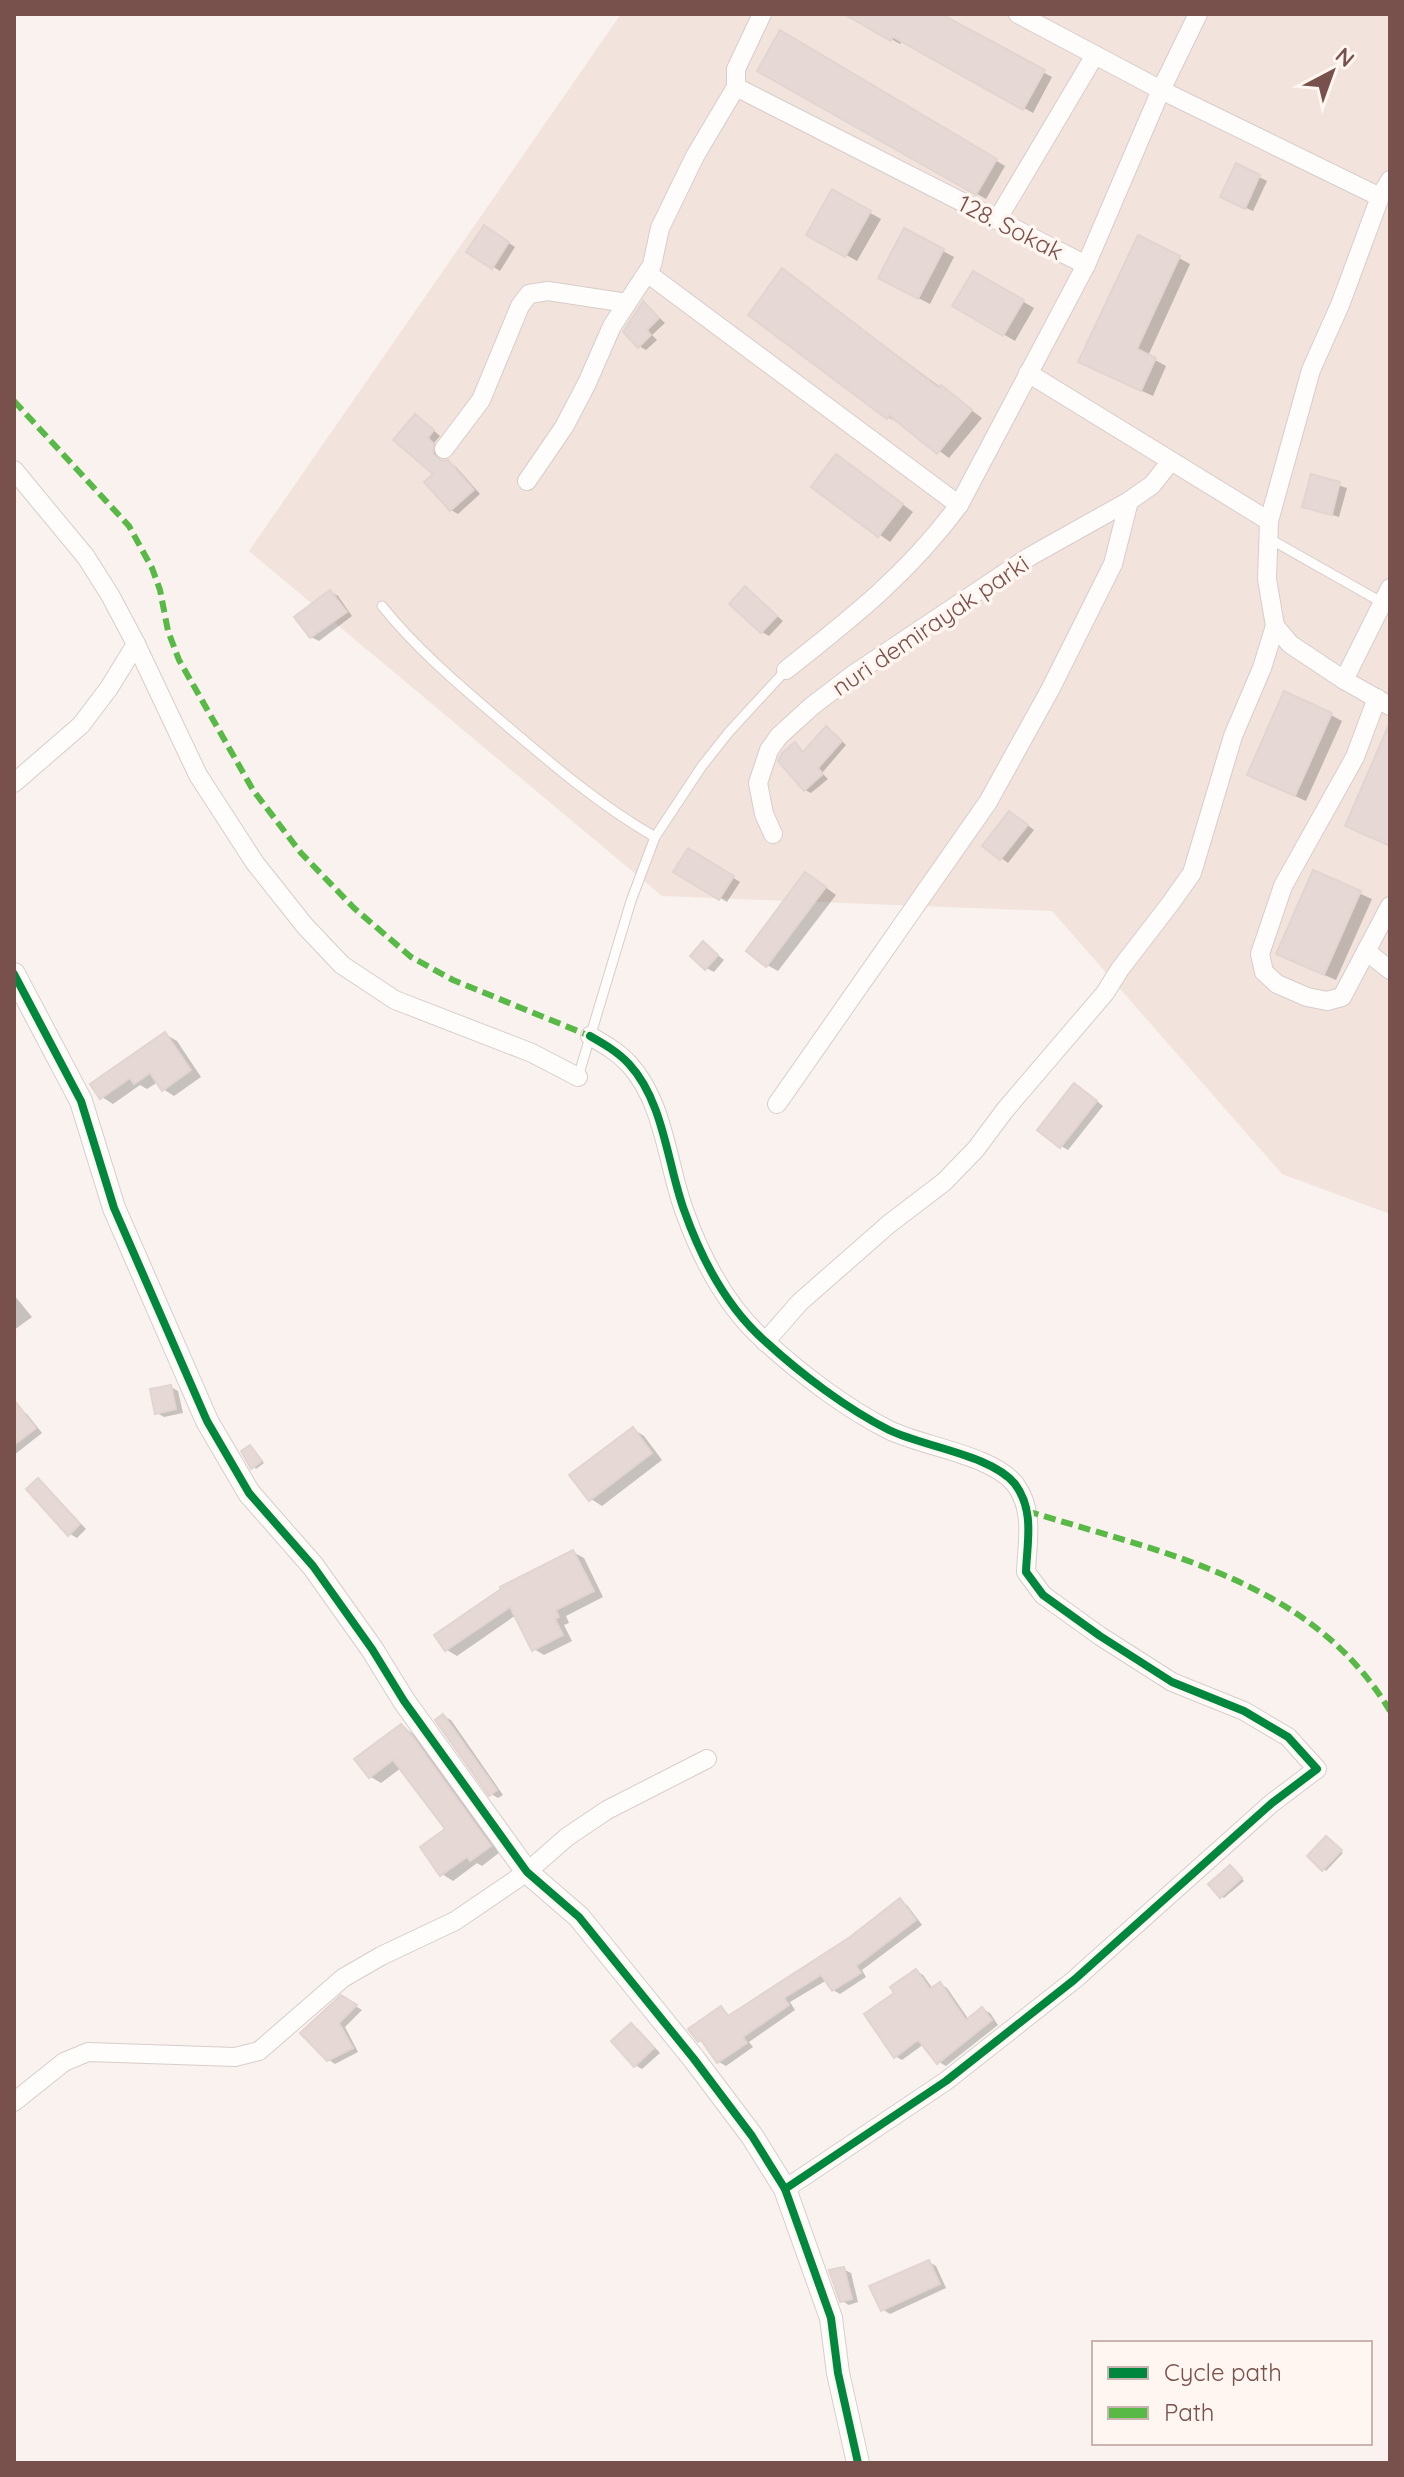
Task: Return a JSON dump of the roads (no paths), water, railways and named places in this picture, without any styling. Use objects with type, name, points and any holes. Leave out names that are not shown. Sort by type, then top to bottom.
[{"type":"street","points":[[527,481],[564,427],[612,326],[652,265],[660,228],[695,156],[736,87],[736,69],[762,14]]},
{"type":"street","points":[[1018,14],[1161,90],[1380,197]]},
{"type":"street","name":"128. Sokak","points":[[736,87],[1086,265],[1161,90],[1198,14]]},
{"type":"street","points":[[997,220],[1095,55]]},
{"type":"street","points":[[765,1342],[800,1302],[889,1224],[944,1182],[976,1149],[1005,1110],[1105,993],[1192,873],[1233,736],[1262,668],[1275,626],[1267,579],[1269,530],[1311,370],[1340,305],[1380,197],[1390,180]]},
{"type":"street","points":[[786,670],[869,605],[898,578],[959,505],[1086,265]]},
{"type":"street","points":[[647,273],[959,505]]},
{"type":"street","points":[[444,449],[481,400],[520,306],[529,294],[548,291],[627,303]]},
{"type":"street","points":[[1028,373],[1171,461],[1269,530]]},
{"type":"street","name":"nuri demirayak parki","points":[[773,834],[764,814],[758,783],[769,750],[779,736],[854,674],[1029,557],[1152,485],[1171,461]]},
{"type":"street","points":[[14,470],[86,557],[136,644],[198,775],[255,863],[305,926],[342,965],[395,1000],[532,1053],[578,1077]]},
{"type":"street","points":[[777,1104],[988,802],[1051,688],[1113,564],[1129,501]]},
{"type":"street","points":[[1344,680],[1386,595]]},
{"type":"street","points":[[1275,626],[1290,644],[1384,702],[1283,886],[1260,954],[1264,972],[1277,984],[1307,997],[1327,1001],[1342,997],[1390,906]]},
{"type":"street","points":[[14,783],[81,725],[136,644]]},
{"type":"street","points":[[1366,951],[1390,970]]},
{"type":"street","points":[[14,974],[81,1101],[114,1208],[207,1421],[235,1471],[249,1493],[313,1566],[372,1649],[404,1701],[527,1872],[579,1917],[752,2136],[785,2189],[831,2318],[838,2373],[858,2463]]},
{"type":"street","points":[[590,1036],[629,1063],[645,1086],[683,1208],[701,1252],[722,1290],[765,1342],[859,1413],[890,1430],[999,1469],[1014,1482],[1022,1496],[1029,1525],[1026,1572],[1043,1595],[1172,1682],[1244,1711],[1288,1737],[1317,1769],[1272,1803],[1062,1989],[935,2089],[785,2189]]},
{"type":"street","points":[[14,2102],[64,2062],[88,2052],[235,2057],[259,2051],[343,1978],[455,1921],[527,1872],[567,1837],[607,1810],[707,1759]]},
{"type":"lane","points":[[1269,530],[1386,595]]},
{"type":"lane","points":[[382,606],[445,674],[607,808],[655,837]]},
{"type":"lane","points":[[578,1077],[631,901],[655,837],[702,766],[738,721],[786,670]]}]
